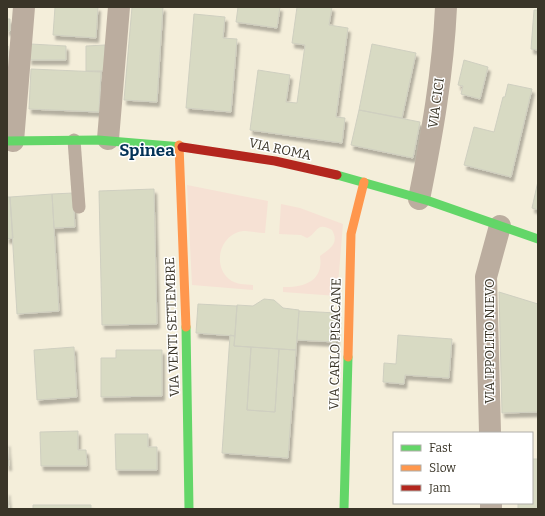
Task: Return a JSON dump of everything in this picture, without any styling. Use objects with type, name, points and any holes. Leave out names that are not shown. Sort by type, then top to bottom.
[{"type":"street","points":[[10,141],[24,7]]},
{"type":"street","points":[[108,139],[119,7]]},
{"type":"street","name":"VIA CICI","points":[[419,199],[436,111],[445,40],[446,7]]},
{"type":"street","name":"VIA ROMA","points":[[10,141],[108,139],[179,145],[266,159],[364,182],[538,239]]},
{"type":"street","name":"VIA VENTI SETTEMBRE","points":[[179,145],[179,178],[185,291],[189,509]]},
{"type":"street","name":"VIA CARLO PISACANE","points":[[344,509],[350,234],[364,182]]},
{"type":"street","name":"VIA IPPOLITO NIEVO","points":[[490,432],[486,277],[500,226]]},
{"type":"lane","points":[[74,140],[79,207]]},
{"type":"shaded area","points":[[187,185],[268,201],[265,233],[243,231],[235,233],[224,244],[221,251],[221,266],[224,273],[229,279],[235,282],[253,285],[253,290],[192,285]]},
{"type":"shaded area","points":[[281,204],[300,208],[343,224],[337,296],[283,292],[283,287],[305,284],[316,277],[319,272],[320,256],[332,246],[335,239],[332,230],[323,227],[320,227],[307,238],[301,235],[279,234]]},
{"type":"building","points":[[55,7],[98,7],[96,38],[53,35]]},
{"type":"building","points":[[132,7],[163,7],[157,102],[124,100]]},
{"type":"building","points":[[238,7],[280,7],[277,28],[236,22]]},
{"type":"building","points":[[297,7],[332,7],[329,25],[348,28],[336,117],[345,118],[342,143],[250,130],[258,70],[290,75],[286,102],[297,103],[305,45],[292,43]]},
{"type":"building","points":[[534,10],[538,10],[538,50],[531,49]]},
{"type":"building","points":[[194,14],[225,17],[223,38],[237,39],[231,112],[186,108]]},
{"type":"building","points":[[7,19],[10,19],[10,31],[7,31]]},
{"type":"building","points":[[31,44],[66,46],[66,60],[29,60]]},
{"type":"building","points":[[372,44],[416,53],[402,118],[359,110]]},
{"type":"building","points":[[105,45],[105,71],[86,71],[86,46]]},
{"type":"building","points":[[7,46],[8,46],[7,90]]},
{"type":"building","points":[[464,60],[488,67],[480,99],[461,94],[463,86],[458,85]]},
{"type":"building","points":[[31,69],[101,72],[99,112],[29,109]]},
{"type":"building","points":[[508,84],[532,89],[511,177],[464,165],[474,127],[494,132]]},
{"type":"building","points":[[359,110],[420,122],[413,158],[351,145]]},
{"type":"building","points":[[538,181],[538,210],[532,208]]},
{"type":"building","points":[[154,189],[157,324],[102,325],[99,191]]},
{"type":"building","points":[[73,193],[75,227],[54,228],[52,194]]},
{"type":"building","points":[[52,194],[59,311],[17,314],[10,197]]},
{"type":"building","points":[[7,197],[10,197],[13,238],[7,239]]},
{"type":"building","points":[[499,292],[538,304],[538,412],[502,413]]},
{"type":"building","points":[[264,299],[274,300],[283,308],[299,310],[296,350],[234,346],[237,305],[253,306]]},
{"type":"building","points":[[198,304],[237,306],[235,336],[196,333]]},
{"type":"building","points":[[299,311],[337,313],[336,342],[297,340]]},
{"type":"building","points":[[230,335],[235,336],[234,346],[251,347],[247,410],[275,412],[279,349],[296,350],[288,458],[222,453]]},
{"type":"building","points":[[398,335],[452,339],[449,378],[405,375],[404,384],[383,382],[384,363],[396,364]]},
{"type":"building","points":[[74,347],[77,397],[37,400],[34,350]]},
{"type":"building","points":[[251,347],[279,349],[275,412],[247,410]]},
{"type":"building","points":[[116,350],[162,350],[162,396],[101,397],[101,358],[116,358]]},
{"type":"building","points":[[78,431],[78,450],[86,450],[87,466],[41,466],[40,432]]},
{"type":"building","points":[[115,434],[148,434],[148,447],[157,447],[157,470],[116,470]]},
{"type":"building","points":[[7,442],[9,466],[7,466]]},
{"type":"building","points":[[533,459],[538,459],[538,509],[518,509],[518,504],[533,504]]},
{"type":"building","points":[[7,491],[9,509],[7,509]]},
{"type":"building","points":[[33,505],[91,505],[91,509],[33,509]]},
{"type":"traffic: fast","points":[[7,141],[98,140],[182,147]]},
{"type":"traffic: fast","points":[[337,175],[429,201],[538,239]]},
{"type":"traffic: fast","points":[[186,327],[189,509]]},
{"type":"traffic: fast","points":[[344,509],[348,357]]},
{"type":"traffic: slow","points":[[179,145],[186,327]]},
{"type":"traffic: slow","points":[[348,357],[351,234],[364,182]]},
{"type":"traffic: jam","points":[[182,147],[275,161],[337,175]]},
{"type":"district","name":"Spinea","points":[[147,150]]}]
